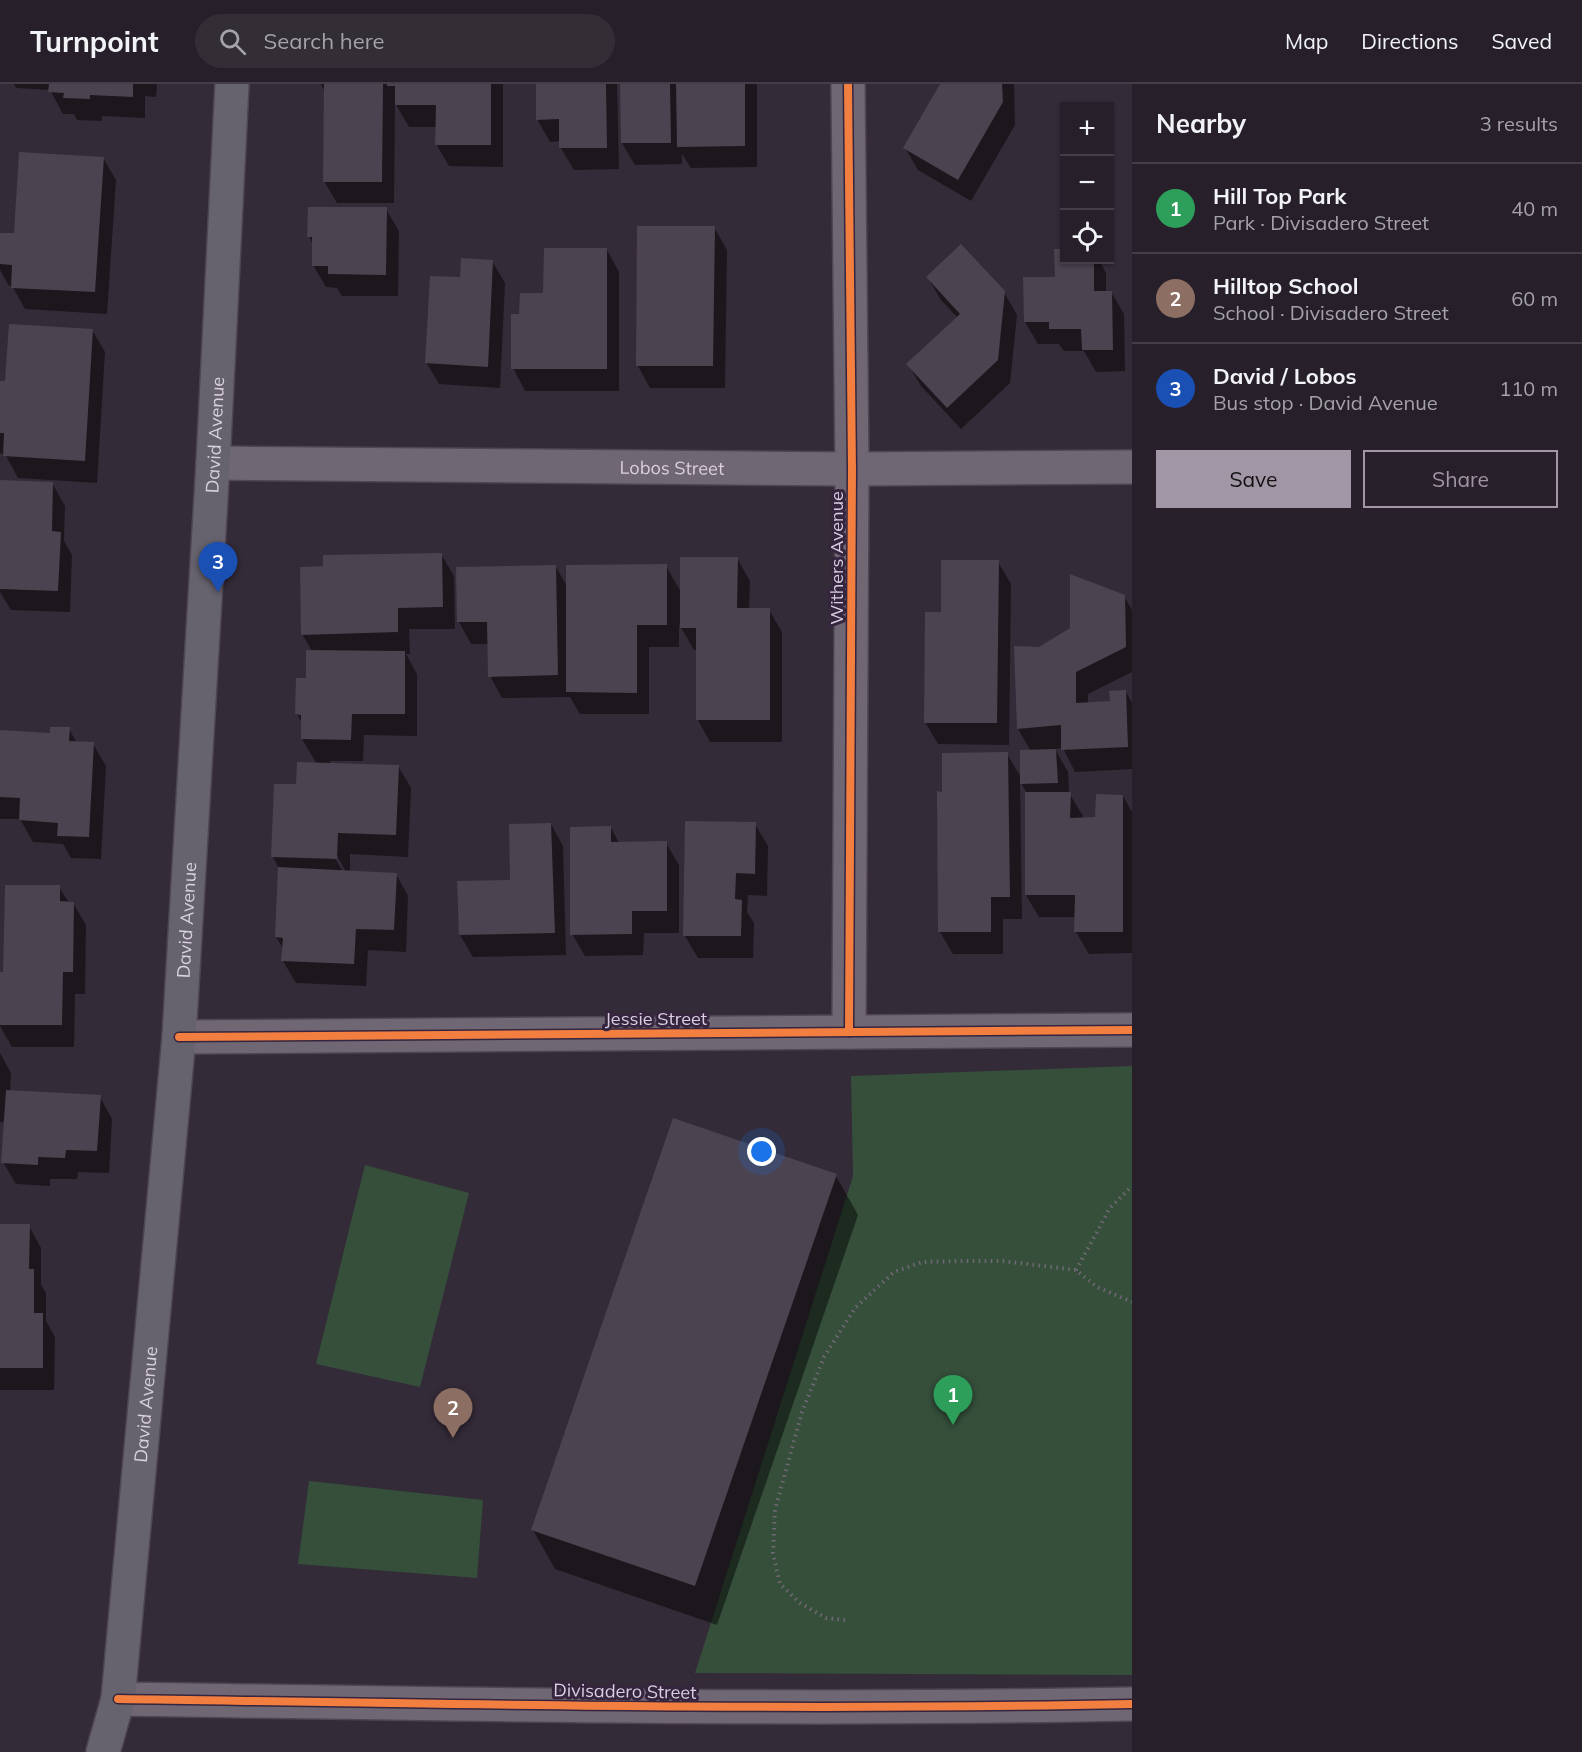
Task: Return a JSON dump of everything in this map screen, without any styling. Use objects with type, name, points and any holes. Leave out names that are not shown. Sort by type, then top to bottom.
[{"type":"main road","name":"David Avenue","points":[[103,1752],[118,1699],[180,1037],[232,84]]},
{"type":"street","name":"Withers Avenue","points":[[848,84],[852,469],[849,1032]]},
{"type":"street","name":"Lobos Street","points":[[213,463],[852,469],[1132,467]]},
{"type":"street","name":"Jessie Street","points":[[180,1037],[1132,1029]]},
{"type":"street","name":"Divisadero Street","points":[[118,1699],[672,1707],[990,1707],[1132,1704]]},
{"type":"path","points":[[1076,1270],[1110,1208],[1132,1186]]},
{"type":"path","points":[[845,1620],[826,1618],[800,1603],[780,1584],[773,1553],[775,1510],[802,1412],[824,1357],[855,1308],[894,1272],[922,1262],[1003,1261],[1076,1270],[1097,1287],[1132,1302]]},
{"type":"green space","points":[[1132,1066],[1132,1675],[695,1673],[853,1176],[851,1076]]},
{"type":"green space","points":[[365,1165],[469,1193],[420,1387],[316,1364]]},
{"type":"green space","points":[[309,1481],[483,1500],[477,1578],[298,1564]]},
{"type":"building","points":[[49,84],[133,84],[133,97],[90,95],[90,99],[63,98],[64,93],[48,92]]},
{"type":"building","points":[[324,84],[383,84],[382,182],[323,182]]},
{"type":"building","points":[[387,84],[491,84],[491,145],[435,145],[436,105],[395,105],[395,86],[387,86]]},
{"type":"building","points":[[536,84],[606,84],[607,148],[559,148],[559,119],[536,120]]},
{"type":"building","points":[[620,84],[670,84],[671,143],[621,143]]},
{"type":"building","points":[[676,84],[745,84],[745,146],[677,147]]},
{"type":"building","points":[[940,84],[1002,84],[1003,102],[958,180],[903,148]]},
{"type":"building","points":[[19,152],[104,157],[95,292],[11,288],[12,265],[0,264],[0,233],[14,233]]},
{"type":"building","points":[[308,207],[387,207],[386,275],[328,274],[328,266],[312,266],[312,237],[307,237]]},
{"type":"building","points":[[637,226],[715,226],[713,366],[636,366]]},
{"type":"building","points":[[961,244],[1005,291],[998,360],[947,408],[906,364],[960,314],[926,277]]},
{"type":"building","points":[[544,248],[607,248],[607,369],[511,369],[511,314],[519,314],[520,293],[543,293]]},
{"type":"building","points":[[1054,249],[1060,249],[1060,264],[1094,264],[1094,291],[1112,291],[1113,350],[1082,350],[1081,329],[1049,329],[1049,322],[1024,322],[1023,277],[1055,277]]},
{"type":"building","points":[[461,258],[493,260],[488,367],[425,363],[430,276],[460,277]]},
{"type":"building","points":[[9,324],[93,329],[85,461],[3,456],[4,433],[0,433],[0,381],[5,381]]},
{"type":"building","points":[[0,480],[53,482],[52,531],[61,532],[58,591],[0,589]]},
{"type":"building","points":[[442,553],[443,607],[398,608],[398,632],[301,635],[300,567],[323,566],[323,555]]},
{"type":"building","points":[[680,557],[738,557],[737,608],[770,608],[770,720],[696,720],[696,628],[680,628]]},
{"type":"building","points":[[941,560],[999,560],[997,723],[924,723],[925,612],[941,612]]},
{"type":"building","points":[[667,564],[667,625],[637,625],[637,693],[566,692],[566,565]]},
{"type":"building","points":[[556,565],[558,675],[488,677],[487,622],[457,622],[456,567]]},
{"type":"building","points":[[1070,574],[1125,595],[1126,647],[1076,672],[1076,703],[1110,701],[1109,691],[1126,690],[1128,747],[1061,750],[1061,725],[1017,729],[1014,646],[1039,647],[1070,628]]},
{"type":"building","points":[[306,650],[405,651],[405,714],[352,714],[351,740],[301,739],[301,715],[295,714],[296,678],[306,678]]},
{"type":"building","points":[[50,727],[70,727],[69,741],[94,742],[89,837],[57,836],[58,823],[19,820],[20,798],[0,797],[0,730],[50,733]]},
{"type":"building","points":[[1056,749],[1058,783],[1020,784],[1020,750]]},
{"type":"building","points":[[1008,752],[1010,897],[991,897],[991,932],[938,932],[937,791],[942,792],[942,753]]},
{"type":"building","points":[[297,762],[399,765],[396,835],[338,833],[337,859],[271,857],[274,784],[296,784]]},
{"type":"building","points":[[1025,792],[1071,792],[1070,818],[1095,817],[1096,794],[1123,795],[1123,932],[1074,932],[1075,895],[1025,895]]},
{"type":"building","points":[[685,821],[756,822],[755,874],[736,873],[735,899],[742,900],[741,936],[683,936]]},
{"type":"building","points":[[551,823],[555,933],[459,935],[457,881],[510,880],[509,824]]},
{"type":"building","points":[[611,826],[611,842],[667,841],[667,911],[632,911],[632,934],[570,935],[570,827]]},
{"type":"building","points":[[278,867],[397,873],[394,930],[356,929],[354,964],[281,961],[283,938],[275,937]]},
{"type":"building","points":[[5,885],[60,885],[60,901],[74,902],[73,972],[63,972],[62,1025],[0,1025],[0,972],[3,972]]},
{"type":"building","points":[[6,1090],[101,1095],[97,1151],[66,1150],[65,1158],[38,1157],[38,1165],[1,1163]]},
{"type":"building","points":[[673,1118],[837,1174],[695,1586],[531,1530]]},
{"type":"building","points":[[0,1224],[30,1224],[29,1269],[34,1269],[34,1313],[43,1313],[43,1368],[0,1368]]},
{"type":"cycle path","points":[[848,84],[852,469],[849,1032]]},
{"type":"cycle path","points":[[179,1037],[1132,1030]]},
{"type":"cycle path","points":[[118,1699],[752,1707],[1132,1704]]},
{"type":"place","name":"David / Lobos","points":[[218,592]]},
{"type":"place","name":"Hill Top Park","points":[[953,1425]]},
{"type":"place","name":"Hilltop School","points":[[453,1438]]}]
